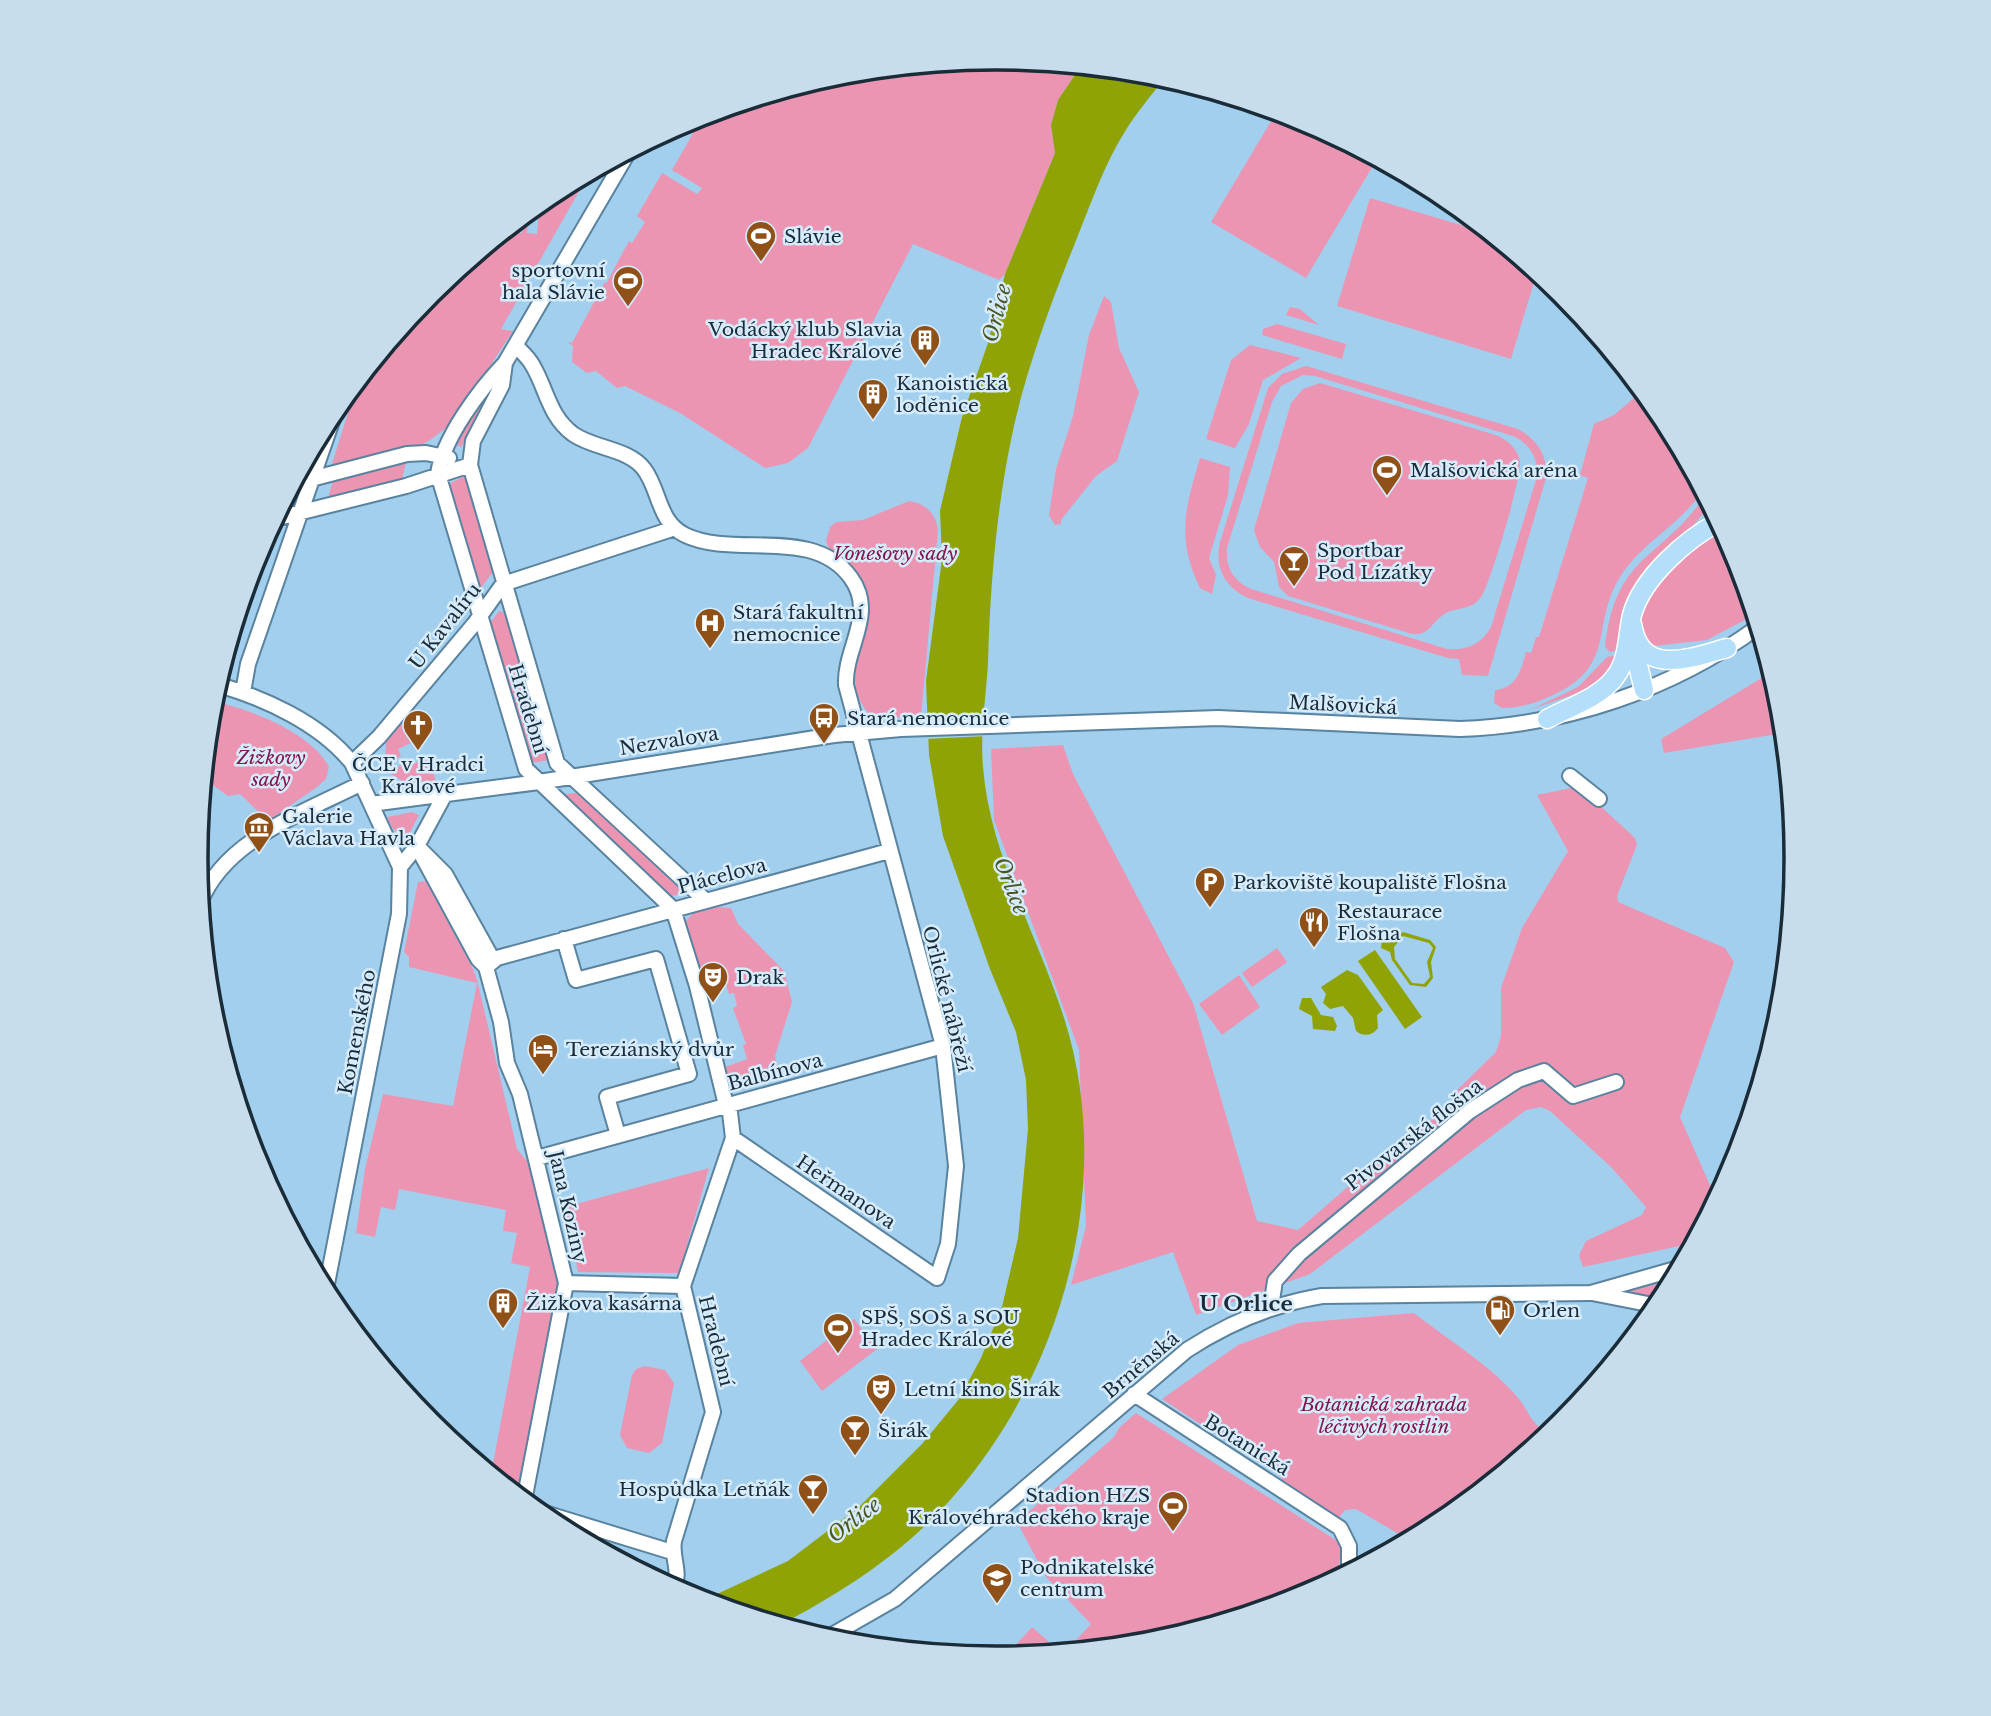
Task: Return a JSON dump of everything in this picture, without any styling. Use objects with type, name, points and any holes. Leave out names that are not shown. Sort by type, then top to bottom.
[{"type":"main road","points":[[1547,719],[1612,681],[1625,659],[1633,613],[1644,589],[1678,553],[1706,517]]},
{"type":"main road","points":[[1678,553],[1711,528]]},
{"type":"main road","points":[[1633,613],[1633,628],[1639,645],[1655,658],[1677,660],[1727,648]]},
{"type":"main road","points":[[1633,613],[1633,651],[1644,691]]},
{"type":"street","points":[[438,474],[443,456],[488,382],[516,346],[620,166]]},
{"type":"street","points":[[516,346],[534,368],[551,411],[564,426],[590,443],[638,462],[645,471],[663,512],[675,528],[696,539],[784,546],[820,554],[829,557],[851,578],[861,605],[861,623],[845,676],[857,732]]},
{"type":"street","points":[[470,465],[473,441],[502,385],[505,363]]},
{"type":"street","points":[[243,692],[248,664],[323,448]]},
{"type":"street","points":[[304,482],[407,454],[443,456],[470,465]]},
{"type":"street","points":[[286,516],[406,486],[470,465]]},
{"type":"street","name":"Hradební","points":[[470,465],[558,763],[706,901]]},
{"type":"street","name":"Hradební","points":[[438,474],[526,769],[673,909],[697,986],[728,1105],[733,1138],[683,1286],[713,1412],[672,1552],[677,1579]]},
{"type":"street","name":"U Kavalíru","points":[[352,763],[379,737],[504,583],[675,528]]},
{"type":"street","name":"Malšovická","points":[[1014,724],[1218,718],[1460,729],[1547,719],[1611,703],[1644,691],[1727,648],[1750,632]]},
{"type":"street","name":"Komenského","points":[[227,687],[243,692],[325,736],[352,763],[400,867],[399,914],[329,1278]]},
{"type":"street","name":"Nezvalova","points":[[371,804],[573,777],[857,732],[1014,724]]},
{"type":"street","name":"Orlické nábřeží","points":[[857,732],[943,1046],[956,1166],[948,1244],[937,1278]]},
{"type":"street","points":[[1570,776],[1599,799]]},
{"type":"street","points":[[209,886],[216,871],[245,846],[362,783]]},
{"type":"street","points":[[400,867],[417,846],[444,796]]},
{"type":"street","name":"Jana Koziny","points":[[417,846],[478,959],[486,967],[501,1022],[507,1063],[520,1094],[566,1283],[526,1490]]},
{"type":"street","name":"Plácelova","points":[[486,967],[497,958],[889,851]]},
{"type":"street","points":[[564,939],[576,980],[656,959],[689,1074],[607,1097],[618,1135]]},
{"type":"street","name":"Balbínova","points":[[537,1158],[943,1046]]},
{"type":"street","name":"Pivovarská flošna","points":[[1272,1307],[1275,1281],[1299,1254],[1470,1111],[1518,1080],[1544,1071],[1573,1096],[1616,1082]]},
{"type":"street","name":"Heřmanova","points":[[733,1138],[937,1278]]},
{"type":"street","name":"Brněnská","points":[[1591,1293],[1666,1272]]},
{"type":"street","points":[[566,1283],[683,1286]]},
{"type":"street","name":"Brněnská","points":[[840,1630],[895,1599],[1134,1394],[1211,1334],[1272,1307],[1322,1296],[1367,1293],[1456,1296],[1591,1293],[1646,1304]]},
{"type":"street","name":"Botanická","points":[[1134,1394],[1340,1528],[1349,1546],[1349,1562]]},
{"type":"street","points":[[571,1521],[672,1552]]},
{"type":"green space","name":"Slávie","points":[[996,70],[1075,75],[1058,100],[1051,125],[1055,153],[1005,274],[999,280],[913,244],[808,448],[788,463],[765,468],[680,413],[625,386],[617,388],[596,371],[587,373],[572,362],[573,346],[567,342],[572,343],[629,241],[632,243],[645,222],[637,216],[662,173],[697,194],[702,188],[672,170],[695,130],[742,112],[842,85],[944,72]]},
{"type":"green space","points":[[1271,120],[1344,151],[1373,167],[1306,278],[1211,222]]},
{"type":"green space","points":[[580,189],[501,329],[513,331],[451,424],[420,446],[331,467],[350,406],[403,338],[476,266],[516,233],[522,233],[522,229],[528,225],[527,233],[537,234],[539,217]]},
{"type":"green space","points":[[1370,198],[1466,227],[1534,283],[1511,359],[1337,306]]},
{"type":"green space","points":[[1104,296],[1111,302],[1119,348],[1139,392],[1117,461],[1096,476],[1061,520],[1061,524],[1055,525],[1049,515],[1056,469],[1073,416],[1089,335]]},
{"type":"green space","points":[[1290,307],[1300,309],[1319,325],[1286,315]]},
{"type":"green space","points":[[1277,324],[1346,344],[1342,359],[1262,335],[1263,329]]},
{"type":"green space","points":[[1250,345],[1301,358],[1263,380],[1249,424],[1235,448],[1206,439],[1231,360]]},
{"type":"green space","points":[[1306,366],[1518,429],[1540,449],[1546,478],[1488,676],[1462,675],[1459,659],[1251,599],[1235,590],[1224,577],[1219,561],[1220,542],[1268,388],[1282,374]],"holes":[[[1303,375],[1315,376],[1513,436],[1533,454],[1537,466],[1536,480],[1491,627],[1477,642],[1466,648],[1447,649],[1251,589],[1235,578],[1227,561],[1227,548],[1272,402],[1281,386]]]},
{"type":"green space","points":[[492,383],[496,384],[461,447],[455,444]]},
{"type":"green space","name":"Malšovická aréna","points":[[1320,383],[1496,435],[1512,446],[1519,457],[1519,471],[1511,508],[1481,597],[1472,605],[1443,615],[1422,633],[1412,634],[1288,596],[1279,587],[1274,562],[1260,547],[1254,530],[1291,403],[1303,389]]},
{"type":"green space","points":[[1635,397],[1678,464],[1696,499],[1627,567],[1615,586],[1596,655],[1588,669],[1574,683],[1547,698],[1522,706],[1502,708],[1494,703],[1495,690],[1513,682],[1526,652],[1531,653],[1536,637],[1539,637],[1588,478],[1580,475],[1594,424],[1614,415]]},
{"type":"green space","points":[[1200,458],[1230,467],[1228,495],[1209,558],[1216,575],[1212,594],[1200,588],[1192,570],[1185,538],[1187,508]]},
{"type":"green space","points":[[406,462],[401,483],[327,501],[333,481]]},
{"type":"green space","points":[[466,475],[495,569],[481,588],[449,484]]},
{"type":"green space","name":"Vonešovy sady","points":[[909,501],[921,504],[930,511],[938,531],[921,717],[873,718],[860,701],[855,684],[868,617],[868,600],[863,581],[852,567],[828,547],[826,541],[830,527],[836,522],[863,520]]},
{"type":"green space","points":[[1699,504],[1704,512],[1701,516],[1649,568],[1632,591],[1624,612],[1619,650],[1610,652],[1605,647],[1611,616],[1629,575],[1688,518]]},
{"type":"green space","points":[[1711,532],[1724,556],[1746,619],[1707,640],[1645,647],[1639,632],[1640,616],[1647,600],[1672,568]]},
{"type":"green space","points":[[499,611],[505,613],[551,760],[530,763],[490,623]]},
{"type":"green space","points":[[1619,655],[1595,687],[1532,709],[1578,687],[1607,657]]},
{"type":"green space","points":[[1762,678],[1773,735],[1664,753],[1661,739]]},
{"type":"green space","name":"Žižkovy sady","points":[[223,703],[277,723],[294,733],[320,754],[329,767],[326,779],[317,787],[268,821],[240,794],[228,796],[211,784]]},
{"type":"green space","points":[[409,714],[428,735],[398,749],[401,756],[385,765],[386,742]]},
{"type":"green space","points":[[1063,745],[1073,774],[1193,1003],[1257,1221],[1298,1230],[1410,1133],[1450,1109],[1455,1092],[1496,1052],[1501,1036],[1501,988],[1522,928],[1568,851],[1537,795],[1571,788],[1596,802],[1635,838],[1637,845],[1617,896],[1618,902],[1725,948],[1734,962],[1680,1117],[1711,1188],[1681,1246],[1583,1267],[1579,1255],[1586,1241],[1642,1215],[1646,1207],[1611,1167],[1550,1111],[1541,1107],[1526,1110],[1310,1274],[1196,1315],[1173,1252],[1071,1285],[1086,1226],[1079,1050],[994,820],[991,749]]},
{"type":"green space","points":[[428,756],[436,781],[406,783],[388,772],[405,763],[408,767]]},
{"type":"green space","points":[[582,792],[685,889],[684,892],[670,897],[560,795]]},
{"type":"green space","points":[[412,812],[419,815],[409,834],[405,835],[393,828],[387,817]]},
{"type":"green space","points":[[426,881],[477,980],[517,1149],[530,1165],[559,1282],[520,1486],[493,1464],[530,1267],[511,1263],[517,1233],[503,1231],[506,1210],[399,1189],[395,1210],[381,1207],[375,1237],[356,1233],[365,1169],[383,1094],[453,1106],[477,983],[409,967],[409,957],[404,952],[418,882]]},
{"type":"green space","points":[[731,908],[738,924],[784,971],[792,1002],[775,1056],[781,1078],[727,1093],[720,1069],[747,1059],[743,1045],[746,1044],[733,1008],[737,1006],[734,993],[729,994],[722,971],[711,966],[697,968],[685,922],[695,911]]},
{"type":"green space","points":[[1277,948],[1287,962],[1252,987],[1242,973]]},
{"type":"green space","points":[[1239,975],[1260,1007],[1222,1035],[1199,1004]]},
{"type":"green space","points":[[709,1168],[679,1273],[578,1272],[565,1207]]},
{"type":"green space","points":[[1659,1284],[1650,1297],[1630,1291]]},
{"type":"green space","name":"Botanická zahrada léčivých rostlin","points":[[1414,1313],[1496,1376],[1519,1399],[1540,1427],[1475,1483],[1399,1534],[1356,1509],[1345,1510],[1338,1519],[1283,1484],[1281,1477],[1162,1399],[1238,1345],[1298,1323]]},
{"type":"green space","name":"SPŠ, SOŠ a SOU Hradec Králové","points":[[854,1319],[877,1349],[822,1391],[800,1361]]},
{"type":"green space","points":[[645,1366],[665,1370],[674,1383],[662,1443],[649,1453],[627,1448],[620,1435],[632,1375],[636,1369]]},
{"type":"green space","name":"Stadion HZS Královéhradeckého kraje","points":[[1136,1413],[1342,1544],[1339,1567],[1249,1604],[1199,1619],[1149,1631],[1075,1641],[1091,1624],[1046,1577],[1017,1522],[1114,1437],[1119,1428]]},
{"type":"green space","points":[[1032,1627],[1049,1642],[1047,1644],[1015,1645]]},
{"type":"water","name":"Orlice","points":[[1075,75],[1158,87],[1116,146],[1103,173],[1038,340],[1011,440],[992,579],[982,741],[987,800],[1005,864],[1065,1021],[1079,1085],[1084,1150],[1080,1216],[1067,1281],[1046,1344],[1018,1404],[983,1460],[941,1510],[885,1560],[791,1619],[716,1594],[788,1561],[859,1507],[922,1444],[959,1399],[981,1358],[1002,1307],[1018,1238],[1028,1129],[1026,1080],[1016,1032],[990,969],[943,836],[929,755],[926,681],[942,559],[940,511],[962,417],[988,343],[1005,274],[1055,153],[1051,125],[1058,100]]},
{"type":"water","points":[[1403,932],[1430,940],[1436,947],[1431,962],[1433,978],[1426,987],[1410,985],[1392,960],[1390,952],[1381,948],[1382,939],[1393,940]],"holes":[[[1403,936],[1429,943],[1433,948],[1427,962],[1430,977],[1424,984],[1412,983],[1395,959],[1394,947]]]},
{"type":"water","points":[[1375,950],[1422,1017],[1405,1029],[1358,961]]},
{"type":"water","points":[[1347,970],[1358,975],[1383,1010],[1377,1015],[1378,1028],[1367,1035],[1356,1031],[1353,1018],[1343,1006],[1330,1009],[1323,1003],[1326,994],[1321,987]]},
{"type":"water","points":[[1302,998],[1311,998],[1321,1015],[1333,1017],[1337,1026],[1335,1031],[1313,1029],[1312,1016],[1299,1009]]},
{"type":"pier","points":[[989,715],[988,736],[925,739],[924,717]]},
{"type":"place","name":"Slávie","points":[[761,263]]},
{"type":"place","name":"sportovní hala Slávie","points":[[628,308]]},
{"type":"place","name":"Vodácký klub Slavia Hradec Králové","points":[[925,367]]},
{"type":"place","name":"Kanoistická loděnice","points":[[873,421]]},
{"type":"place","name":"Malšovická aréna","points":[[1387,497]]},
{"type":"place","name":"Sportbar Pod Lízátky","points":[[1294,588]]},
{"type":"place","name":"Stará fakultní nemocnice","points":[[710,650]]},
{"type":"place","name":"Stará nemocnice","points":[[824,745]]},
{"type":"place","name":"ČCE v Hradci Králové","points":[[418,752]]},
{"type":"place","name":"Galerie Václava Havla","points":[[259,854]]},
{"type":"place","name":"Parkoviště koupaliště Flošna","points":[[1210,909]]},
{"type":"place","name":"Restaurace Flošna","points":[[1314,949]]},
{"type":"place","name":"Drak","points":[[713,1004]]},
{"type":"place","name":"Tereziánský dvůr","points":[[543,1076]]},
{"type":"place","name":"Žižkova kasárna","points":[[503,1330]]},
{"type":"place","name":"Orlen","points":[[1500,1337]]},
{"type":"place","name":"SPŠ, SOŠ a SOU Hradec Králové","points":[[838,1355]]},
{"type":"place","name":"Letní kino Širák","points":[[881,1416]]},
{"type":"place","name":"Širák","points":[[855,1457]]},
{"type":"place","name":"Hospůdka Letňák","points":[[813,1516]]},
{"type":"place","name":"Stadion HZS Královéhradeckého kraje","points":[[1173,1533]]},
{"type":"place","name":"Podnikatelské centrum","points":[[997,1605]]},
{"type":"district","name":"U Orlice","points":[[1246,1304]]}]
